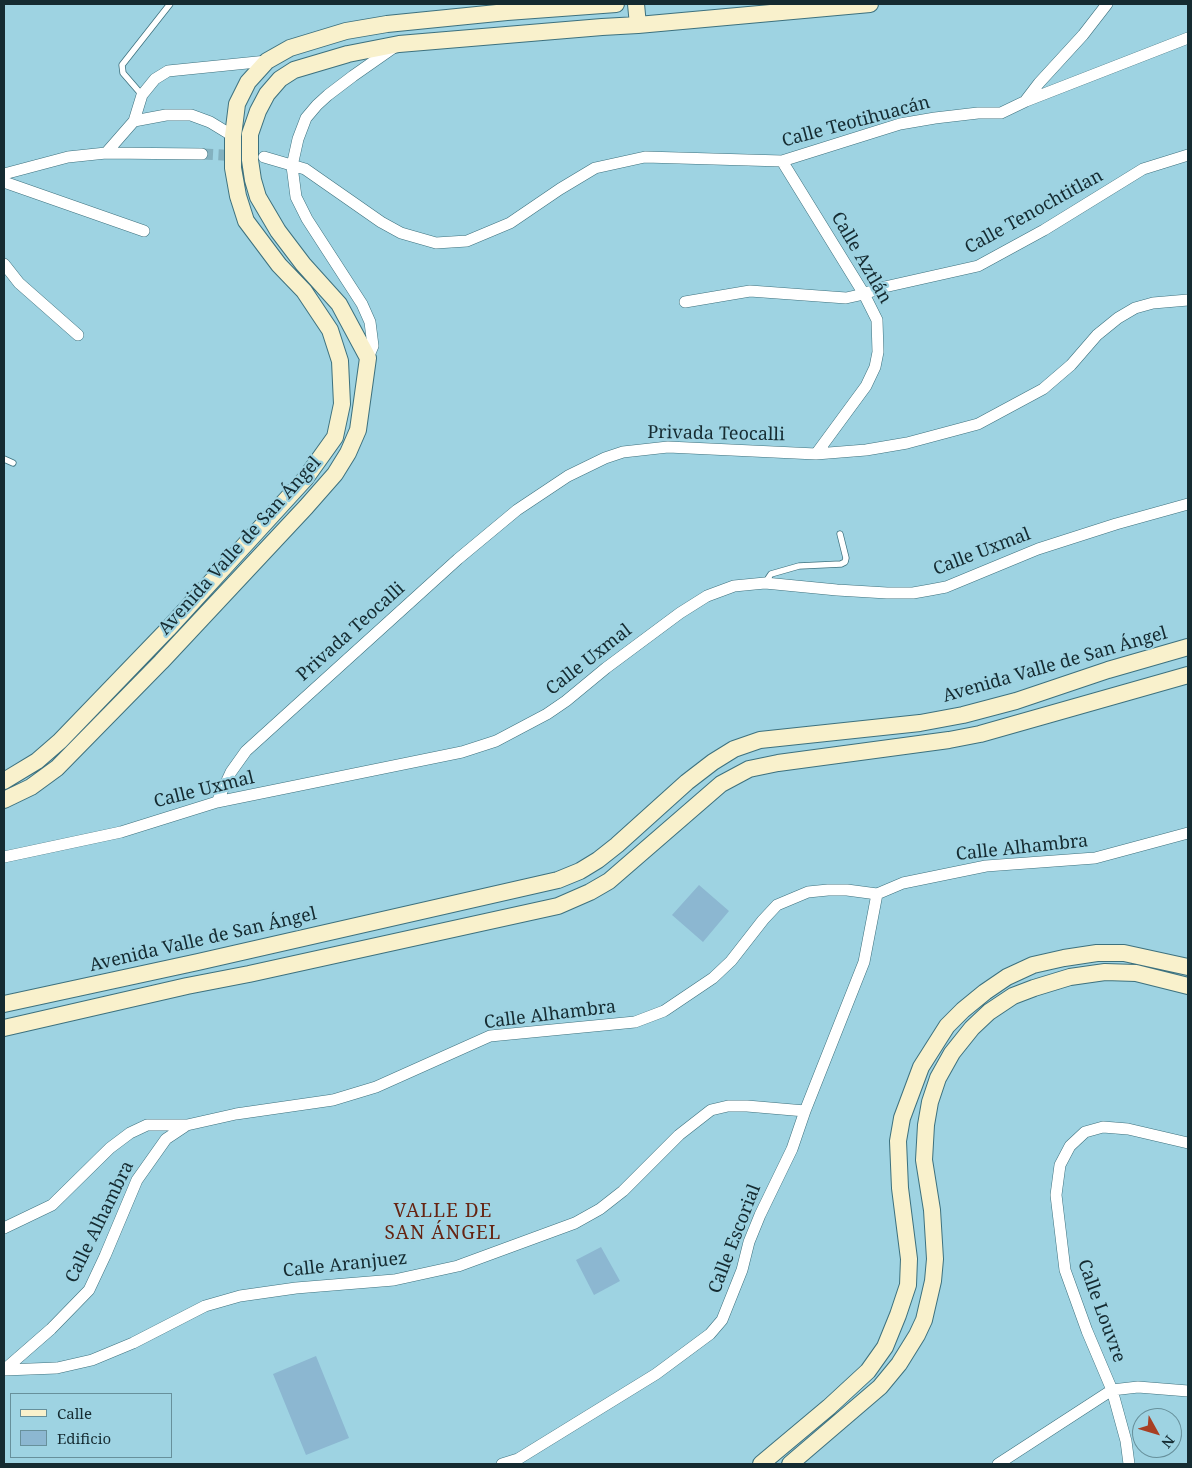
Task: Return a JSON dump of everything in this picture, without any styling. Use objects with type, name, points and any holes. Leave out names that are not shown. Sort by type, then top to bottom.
[{"type":"street","name":"Avenida Valle de San Ángel","points":[[4,782],[37,761],[60,741],[168,629],[305,479],[335,437],[342,404],[340,361],[330,330],[304,292],[279,265],[246,221],[238,196],[233,168],[232,136],[237,104],[248,82],[267,61],[290,48],[346,31],[387,24],[507,12],[616,4]]},
{"type":"street","points":[[636,4],[638,25]]},
{"type":"street","points":[[368,358],[339,304],[303,264],[278,231],[258,197],[250,160],[250,134],[258,111],[267,94],[280,79],[294,70],[348,54],[399,44],[870,4]]},
{"type":"street","points":[[1026,101],[1107,4]]},
{"type":"street","name":"Calle Teotihuacán","points":[[264,157],[305,169],[381,222],[401,233],[436,243],[467,241],[510,223],[595,168],[645,157],[782,161],[900,124],[935,118],[1001,112],[1188,38]]},
{"type":"street","points":[[368,358],[373,346],[370,322],[362,304],[307,220],[296,197],[292,166],[298,139],[306,118],[317,105],[346,80],[399,44]]},
{"type":"street","points":[[106,152],[134,121],[142,95],[155,79],[168,70],[267,61]]},
{"type":"street","points":[[248,82],[267,94]]},
{"type":"street","points":[[134,121],[166,115],[191,115],[210,122],[232,136]]},
{"type":"street","points":[[4,174],[68,157],[106,152],[202,154]]},
{"type":"street","name":"Calle Tenochtitlan","points":[[685,302],[750,291],[846,298],[880,288],[978,266],[1044,230],[1143,169],[1188,155]]},
{"type":"street","name":"Calle Aztlán","points":[[782,161],[864,294],[877,320],[878,352],[875,367],[866,386],[816,454]]},
{"type":"street","points":[[4,182],[144,231]]},
{"type":"street","points":[[4,264],[19,283],[78,335]]},
{"type":"street","name":"Privada Teocalli","points":[[217,802],[230,772],[246,751],[458,559],[517,510],[568,476],[605,458],[623,452],[668,447],[816,454],[866,450],[907,443],[978,424],[1043,389],[1071,365],[1097,335],[1118,318],[1135,308],[1153,303],[1188,300]]},
{"type":"street","name":"Avenida Valle de San Ángel","points":[[4,800],[57,768],[161,662],[335,474],[348,453],[358,430],[368,358]]},
{"type":"street","points":[[342,404],[361,409]]},
{"type":"street","name":"Calle Uxmal","points":[[4,857],[121,832],[217,802],[462,752],[496,741],[547,714],[566,701],[606,668],[680,613],[707,596],[734,586],[766,583],[887,593],[912,593],[930,590],[946,587],[1038,549],[1116,524],[1188,504]]},
{"type":"street","name":"Avenida Valle de San Ángel","points":[[4,1004],[558,880],[580,871],[598,860],[687,782],[734,749],[760,740],[920,724],[963,715],[1016,702],[1108,670],[1188,647]]},
{"type":"street","points":[[4,1028],[187,986],[558,906],[610,881],[721,784],[749,769],[778,763],[949,740],[980,734],[1182,677],[1171,652]]},
{"type":"street","points":[[1146,659],[1150,685]]},
{"type":"street","points":[[60,741],[72,753]]},
{"type":"street","name":"Calle Alhambra","points":[[4,1370],[51,1329],[89,1290],[137,1180],[166,1139],[187,1125],[236,1114],[333,1100],[376,1087],[490,1036],[635,1022],[664,1011],[713,978],[731,960],[777,905],[808,892],[847,890],[877,894],[903,883],[986,866],[1095,858],[1188,833]]},
{"type":"street","name":"Calle Escorial","points":[[502,1464],[518,1459],[656,1374],[710,1334],[722,1320],[742,1270],[749,1242],[760,1214],[792,1149],[805,1111],[864,962],[877,894]]},
{"type":"street","points":[[761,1464],[829,1407],[868,1371],[885,1347],[908,1285],[909,1259],[900,1188],[898,1141],[902,1118],[921,1067],[947,1026],[985,992],[1007,977],[1033,965],[1097,953],[1124,953],[1188,967]]},
{"type":"street","points":[[790,1464],[880,1387],[899,1364],[924,1320],[933,1281],[935,1260],[932,1210],[924,1160],[926,1125],[930,1102],[938,1078],[952,1053],[972,1028],[989,1012],[1013,996],[1070,977],[1104,972],[1136,973],[1188,986]]},
{"type":"street","name":"Calle Aranjuez","points":[[4,1370],[57,1368],[92,1360],[133,1343],[205,1306],[240,1296],[313,1286],[394,1280],[458,1266],[574,1223],[600,1209],[623,1191],[679,1135],[711,1110],[728,1106],[747,1106],[805,1111]]},
{"type":"street","points":[[4,1228],[52,1205],[110,1148],[130,1133],[148,1125],[187,1125]]},
{"type":"street","name":"Calle Louvre","points":[[1129,1464],[1126,1440],[1112,1390],[1086,1331],[1065,1270],[1056,1195],[1060,1165],[1070,1146],[1085,1132],[1103,1128],[1128,1129],[1188,1143]]},
{"type":"street","points":[[998,1464],[1112,1390],[1138,1387],[1188,1391]]},
{"type":"lane","points":[[142,95],[123,73],[122,65],[170,4]]},
{"type":"lane","points":[[4,460],[13,463]]},
{"type":"lane","points":[[766,583],[771,574],[799,566],[841,564],[845,562],[846,558],[840,534]]},
{"type":"building","points":[[699,885],[729,911],[703,942],[672,915]]},
{"type":"building","points":[[601,1247],[620,1281],[594,1295],[576,1260]]},
{"type":"building","points":[[316,1356],[349,1438],[306,1455],[273,1374]]},
{"type":"tunnel","points":[[202,154],[240,156]]},
{"type":"district","name":"VALLE DE SAN ÁNGEL","points":[[443,1223]]}]
